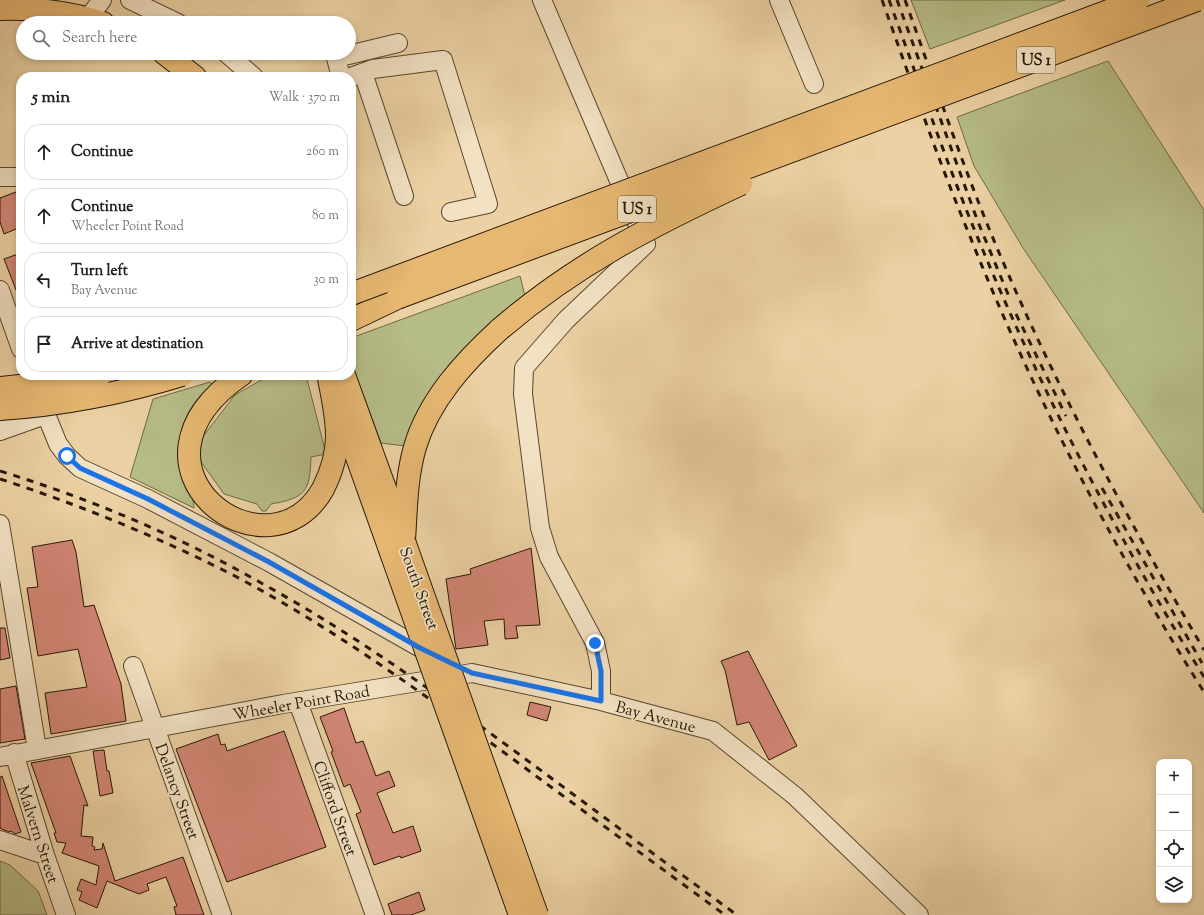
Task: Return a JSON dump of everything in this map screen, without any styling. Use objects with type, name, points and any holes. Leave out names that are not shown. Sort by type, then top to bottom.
[{"type":"main road","points":[[356,292],[1138,0]]},
{"type":"main road","name":"US 1","points":[[356,313],[1197,0]]},
{"type":"main road","points":[[0,9],[40,10],[70,16]]},
{"type":"main road","points":[[173,60],[189,72]]},
{"type":"main road","points":[[396,544],[409,475],[421,431],[436,402],[445,389],[466,363],[500,329],[560,281],[623,242],[673,216],[876,120]]},
{"type":"main road","points":[[356,318],[397,298]]},
{"type":"main road","points":[[0,388],[69,380]]},
{"type":"main road","points":[[0,409],[79,400],[164,380]]},
{"type":"main road","points":[[234,380],[224,387],[205,407],[190,436],[188,456],[192,474],[200,490],[212,505],[227,515],[255,525],[269,525],[286,521],[313,504],[331,472],[337,437],[334,380]]},
{"type":"main road","name":"South Street","points":[[335,380],[537,915]]},
{"type":"main road","name":"South Street","points":[[396,544],[520,915]]},
{"type":"street","points":[[97,16],[102,0]]},
{"type":"street","points":[[130,0],[163,16]]},
{"type":"street","name":"Bay Avenue","points":[[542,0],[646,244],[566,320],[524,368],[523,394],[540,528],[549,557],[595,643],[601,671],[601,701],[713,732],[795,796],[919,915]]},
{"type":"street","points":[[779,0],[814,84]]},
{"type":"street","points":[[356,53],[398,42]]},
{"type":"street","points":[[234,60],[248,72]]},
{"type":"street","points":[[337,60],[340,72]]},
{"type":"street","points":[[404,196],[357,75],[374,69],[443,60],[488,204],[451,212]]},
{"type":"street","points":[[0,178],[16,177]]},
{"type":"street","points":[[0,290],[16,335]]},
{"type":"street","points":[[32,380],[44,415],[58,444],[67,456],[80,468],[148,499],[269,562],[420,648],[472,673]]},
{"type":"street","points":[[0,431],[44,415]]},
{"type":"street","points":[[0,524],[38,748]]},
{"type":"street","name":"Delancy Street","points":[[133,666],[222,915]]},
{"type":"street","name":"Wheeler Point Road","points":[[7,755],[38,748],[156,729],[298,702],[472,673],[601,701]]},
{"type":"street","name":"Clifford Street","points":[[298,702],[374,915]]},
{"type":"street","name":"Malvern Street","points":[[7,755],[66,915]]},
{"type":"street","points":[[0,840],[45,855]]},
{"type":"green space","points":[[911,0],[1065,0],[930,49]]},
{"type":"green space","points":[[1108,61],[1204,210],[1204,513],[1023,248],[974,166],[957,117]]},
{"type":"green space","points":[[520,276],[525,296],[405,446],[381,443],[356,376],[356,336]]},
{"type":"green space","points":[[261,380],[307,380],[326,454],[311,457],[307,486],[298,496],[282,502],[271,504],[266,511],[262,511],[257,504],[224,494],[199,459],[197,444],[235,395]]},
{"type":"green space","points":[[210,382],[212,384],[197,400],[186,417],[181,436],[180,446],[182,472],[193,499],[194,508],[130,477],[153,399]]},
{"type":"green space","points":[[0,861],[10,865],[38,891],[47,915],[0,915]]},
{"type":"building","points":[[16,192],[16,229],[4,234],[0,222],[0,198]]},
{"type":"building","points":[[16,255],[16,290],[4,259]]},
{"type":"building","points":[[72,540],[76,552],[84,607],[94,605],[121,684],[126,721],[51,734],[45,693],[87,687],[78,649],[38,656],[27,588],[38,587],[32,547]]},
{"type":"building","points":[[531,548],[540,625],[516,626],[518,638],[505,639],[504,619],[484,621],[488,645],[456,649],[446,579],[471,574],[470,569]]},
{"type":"building","points":[[0,628],[5,628],[10,658],[0,660]]},
{"type":"building","points":[[748,651],[797,746],[769,760],[749,722],[737,725],[725,670],[721,661]]},
{"type":"building","points":[[16,686],[25,739],[0,743],[0,689]]},
{"type":"building","points":[[530,702],[551,707],[547,721],[527,715]]},
{"type":"building","points":[[344,708],[356,743],[363,741],[376,776],[389,771],[395,786],[377,793],[393,833],[413,826],[421,851],[401,858],[400,856],[374,865],[356,814],[361,812],[350,784],[344,787],[331,752],[333,751],[320,717]]},
{"type":"building","points":[[284,731],[326,847],[227,882],[176,749],[218,734],[221,745],[225,744],[227,751]]},
{"type":"building","points":[[104,750],[107,771],[109,771],[113,793],[100,796],[93,751]]},
{"type":"building","points":[[70,756],[88,806],[84,805],[81,836],[93,837],[92,846],[95,847],[94,850],[102,849],[103,843],[115,881],[183,857],[204,915],[176,915],[174,907],[177,906],[166,877],[147,884],[149,890],[139,894],[107,881],[97,908],[79,900],[82,892],[77,890],[81,879],[96,885],[99,866],[62,853],[66,843],[57,842],[54,833],[56,833],[31,763]]},
{"type":"building","points":[[2,776],[21,832],[15,834],[11,831],[9,832],[0,828],[0,777]]},
{"type":"building","points":[[419,892],[425,910],[411,915],[392,915],[388,904]]},
{"type":"railway","points":[[882,0],[957,205],[993,293],[1020,352],[1047,410],[1106,525],[1170,637],[1204,692]]},
{"type":"railway","points":[[889,0],[965,207],[1027,350],[1111,516],[1141,571],[1204,677]]},
{"type":"railway","points":[[897,0],[978,222],[1010,299]]},
{"type":"railway","points":[[905,0],[971,183],[1018,296],[1093,450],[1147,551],[1204,650]]},
{"type":"railway","points":[[1016,314],[1066,416]]},
{"type":"railway","points":[[0,471],[68,494],[135,520],[200,550],[297,603],[330,623],[426,687],[737,915]]},
{"type":"railway","points":[[0,479],[118,522],[205,561],[300,613],[365,654],[428,698],[725,915]]},
{"type":"railway","points":[[1102,488],[1202,663]]},
{"type":"route","points":[[67,456],[80,468],[148,499],[269,562],[420,648],[472,673],[601,701],[601,671],[595,643]]}]
